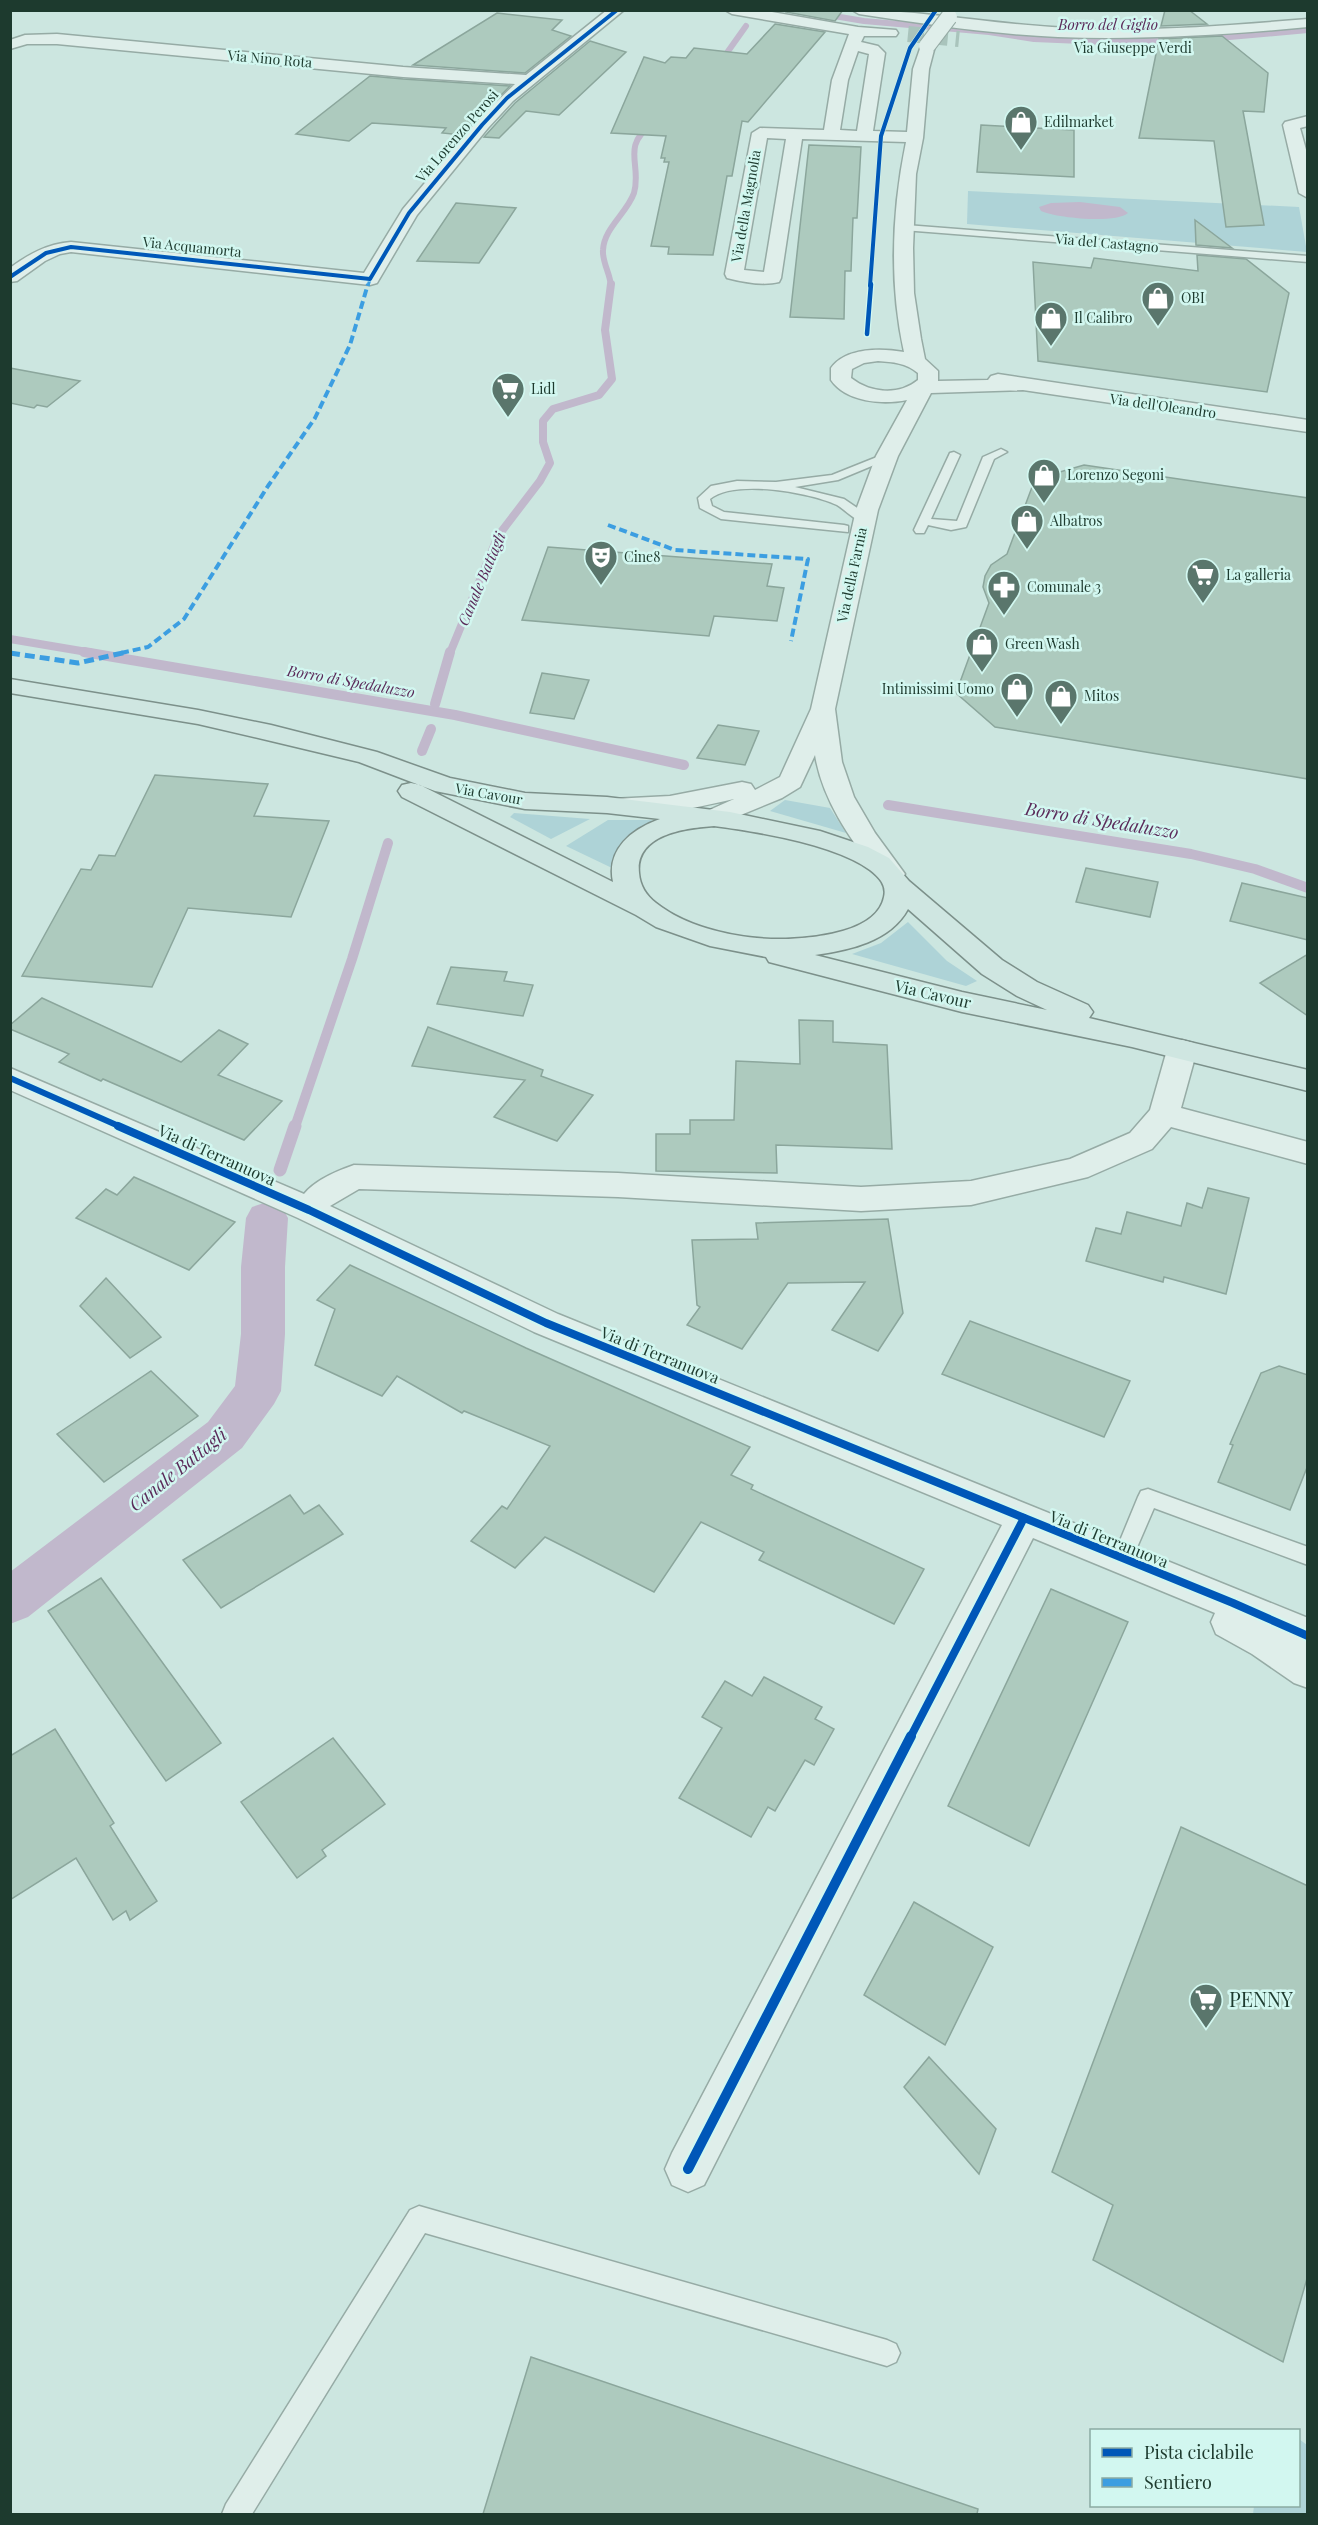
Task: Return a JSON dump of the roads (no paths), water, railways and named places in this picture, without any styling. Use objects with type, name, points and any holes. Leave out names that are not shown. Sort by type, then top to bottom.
[{"type":"main road","name":"Via Cavour","points":[[10,686],[198,717],[271,733],[368,757],[444,785],[525,801],[607,805],[762,823],[820,839],[874,860],[992,968],[1027,989],[1132,1037]]},
{"type":"main road","name":"Via Cavour","points":[[271,733],[390,780],[656,915],[709,937],[962,1002],[1132,1037],[1308,1081]]},
{"type":"main road","name":"Via Cavour","points":[[656,915],[634,898],[625,878],[624,865],[629,851],[642,837],[656,830],[688,820],[714,818]]},
{"type":"main road","name":"Via Cavour","points":[[736,944],[765,949],[784,949],[854,937],[886,920],[895,908],[899,895],[894,879]]},
{"type":"street","name":"Via Lorenzo Perosi","points":[[370,279],[409,213],[482,125],[507,98],[617,10]]},
{"type":"street","points":[[732,10],[854,38],[873,49],[877,53],[864,135]]},
{"type":"street","points":[[859,10],[974,26],[1094,33],[1180,32],[1308,23]]},
{"type":"street","points":[[905,308],[880,345],[865,356],[846,363],[840,374],[847,385],[867,394],[892,396],[924,387],[929,377],[920,364],[905,308],[903,266],[907,177],[915,137],[921,64],[927,46],[951,14]]},
{"type":"street","points":[[854,38],[908,34]]},
{"type":"street","points":[[831,134],[840,80],[854,38]]},
{"type":"street","name":"Via Nino Rota","points":[[10,45],[25,40],[57,39],[403,72],[530,80]]},
{"type":"street","name":"Via Giuseppe Verdi","points":[[1002,43],[1124,49]]},
{"type":"street","points":[[1308,121],[1291,125],[1308,194]]},
{"type":"street","name":"Via della Magnolia","points":[[795,134],[772,278],[734,274],[760,133],[915,137]]},
{"type":"street","name":"Via Acquamorta","points":[[13,273],[42,254],[57,248],[71,247],[370,279]]},
{"type":"street","points":[[865,356],[892,356],[920,364]]},
{"type":"street","name":"Via dell'Oleandro","points":[[920,364],[1018,385],[1303,424]]},
{"type":"street","name":"Via dell'Oleandro","points":[[924,387],[1018,385]]},
{"type":"street","name":"Via della Farnia","points":[[714,818],[773,792],[791,781],[823,709],[854,524],[887,435],[924,387]]},
{"type":"street","points":[[867,394],[887,435]]},
{"type":"street","name":"Via della Farnia","points":[[823,709],[831,768],[838,790],[853,819],[894,879]]},
{"type":"street","points":[[607,805],[670,804],[707,799],[755,787],[799,760]]},
{"type":"street","points":[[309,1210],[321,1196],[354,1177],[618,1185],[861,1199],[971,1192],[1077,1169],[1141,1141],[1164,1114],[1182,1050]]},
{"type":"street","name":"Via di Terranuova","points":[[10,1078],[309,1210],[546,1323],[1122,1560],[1233,1603],[1308,1636]]},
{"type":"street","points":[[1164,1114],[1308,1153]]},
{"type":"street","points":[[688,2169],[1024,1518]]},
{"type":"street","name":"Via di Terranuova","points":[[1122,1560],[1266,1642],[1308,1671]]},
{"type":"lane","name":"Via del Castagno","points":[[906,228],[1308,259]]},
{"type":"lane","points":[[854,524],[722,515],[706,508],[704,498],[715,489],[737,485],[776,486],[834,478],[887,435]]},
{"type":"lane","points":[[954,455],[922,526],[962,524],[989,457],[1001,452]]},
{"type":"lane","points":[[776,486],[840,502],[854,524]]},
{"type":"lane","points":[[1122,1560],[1148,1497],[1308,1556]]},
{"type":"lane","points":[[236,2514],[419,2219],[887,2353]]},
{"type":"waterway","name":"Borro del Giglio","points":[[822,14],[864,21],[989,32],[1034,39],[1105,42],[1175,40]]},
{"type":"waterway","name":"Canale Battagli","points":[[719,64],[746,26]]},
{"type":"waterway","name":"Borro del Giglio","points":[[1207,39],[1308,30]]},
{"type":"waterway","name":"Canale Battagli","points":[[611,285],[603,254],[604,242],[634,193],[635,149],[642,133],[651,125]]},
{"type":"waterway","name":"Canale Battagli","points":[[450,653],[498,536],[540,481],[550,463],[543,442],[543,421],[553,409],[599,395],[612,379],[605,330],[611,285]]},
{"type":"waterway","name":"Borro di Spedaluzzo","points":[[10,639],[93,653]]},
{"type":"waterway","name":"Borro di Spedaluzzo","points":[[84,652],[455,715],[684,765]]},
{"type":"waterway","name":"Canale Battagli","points":[[435,704],[450,652]]},
{"type":"waterway","name":"Canale Battagli","points":[[422,751],[431,729]]},
{"type":"waterway","name":"Borro di Spedaluzzo","points":[[888,805],[1191,854],[1255,869],[1308,888]]},
{"type":"waterway","name":"Canale Battagli","points":[[295,1127],[352,959],[388,843]]},
{"type":"waterway","name":"Canale Battagli","points":[[280,1170],[295,1126]]},
{"type":"waterway","name":"Canale Battagli","points":[[10,1602],[225,1435],[258,1391],[263,1334],[263,1267],[267,1218]]},
{"type":"tunnel","points":[[908,34],[959,39]]},
{"type":"place","name":"Edilmarket","points":[[1021,151]]},
{"type":"place","name":"OBI","points":[[1158,327]]},
{"type":"place","name":"Il Calibro","points":[[1051,347]]},
{"type":"place","name":"Lidl","points":[[508,418]]},
{"type":"place","name":"Lorenzo Segoni","points":[[1044,504]]},
{"type":"place","name":"Albatros","points":[[1027,550]]},
{"type":"place","name":"Cine8","points":[[601,586]]},
{"type":"place","name":"La galleria","points":[[1203,604]]},
{"type":"place","name":"Comunale 3","points":[[1004,616]]},
{"type":"place","name":"Green Wash","points":[[982,673]]},
{"type":"place","name":"Intimissimi Uomo","points":[[1017,718]]},
{"type":"place","name":"Mitos","points":[[1061,725]]},
{"type":"place","name":"PENNY","points":[[1206,2029]]}]
